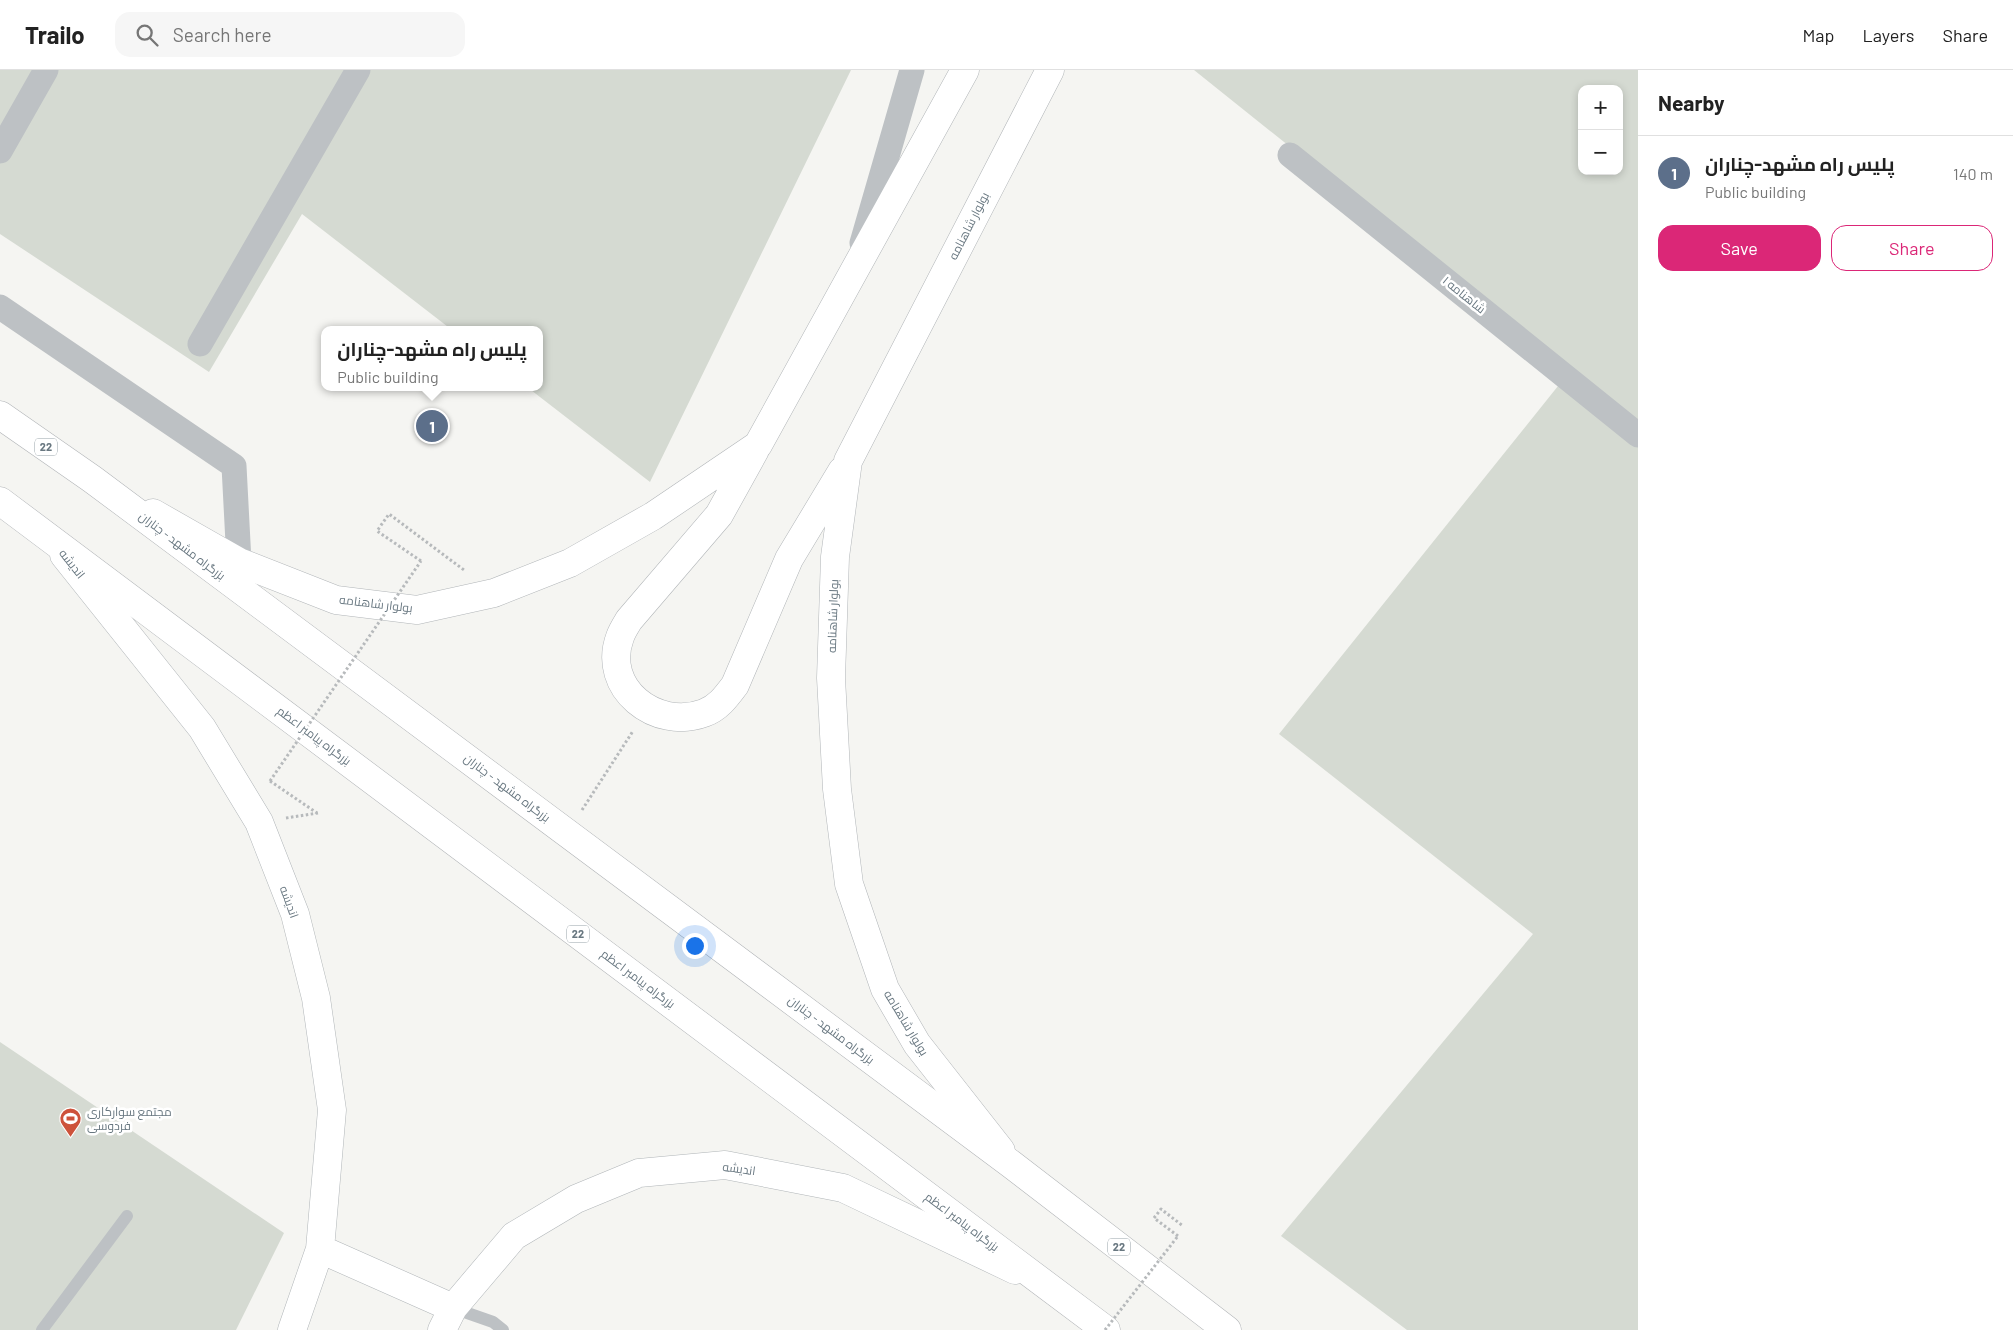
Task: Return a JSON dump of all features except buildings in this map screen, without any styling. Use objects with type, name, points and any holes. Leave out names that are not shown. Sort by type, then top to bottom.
[{"type":"main road","name":"بولوار شاهنامه","points":[[92,479],[239,562],[336,600],[417,610],[494,594],[570,563],[653,516],[758,445],[966,70]]},
{"type":"main road","name":"بولوار شاهنامه","points":[[1011,1164],[917,1044],[885,989],[849,884],[837,789],[831,678],[835,558],[848,461],[1050,70]]},
{"type":"main road","name":"بزرگراه مشهد - چناران","points":[[0,415],[92,479],[1011,1164]]},
{"type":"main road","points":[[758,445],[719,514],[629,620],[620,638],[617,658],[621,678],[631,696],[646,709],[665,717],[686,718],[705,713],[722,702],[735,685],[789,560],[848,461]]},
{"type":"main road","name":"22","points":[[0,501],[51,538]]},
{"type":"main road","name":"اندیشه","points":[[51,538],[202,728],[259,822],[295,914],[316,998],[332,1110],[320,1249],[292,1330]]},
{"type":"main road","name":"بزرگراه پیامبر اعظم","points":[[51,538],[1106,1330]]},
{"type":"main road","name":"22","points":[[1011,1164],[1226,1330]]},
{"type":"main road","name":"اندیشه","points":[[447,1319],[514,1236],[576,1199],[639,1173],[725,1165],[843,1188],[1046,1284]]},
{"type":"main road","points":[[320,1249],[447,1319]]},
{"type":"street","points":[[0,151],[46,70]]},
{"type":"street","points":[[200,344],[358,70]]},
{"type":"street","points":[[852,278],[912,70]]},
{"type":"street","name":"شاهنامه ۱","points":[[1290,154],[1638,435]]},
{"type":"street","points":[[0,307],[234,466],[239,562]]},
{"type":"lane","points":[[42,1330],[127,1216]]},
{"type":"lane","points":[[447,1319],[491,1326],[503,1330]]},
{"type":"path","points":[[318,813],[270,781],[421,561],[378,532],[389,514],[494,594]]},
{"type":"path","points":[[568,834],[646,709]]},
{"type":"path","points":[[1106,1330],[1178,1236],[1154,1218],[1161,1209],[1182,1226]]},
{"type":"shaded area","points":[[0,70],[851,70],[650,482],[532,391],[543,391],[543,326],[447,326],[302,214],[209,372],[0,234]]},
{"type":"shaded area","points":[[1194,70],[1638,70],[1638,1330],[1407,1330],[1281,1236],[1533,934],[1279,734],[1570,371]]},
{"type":"shaded area","name":"مجتمع سوارکاری فردوسی","points":[[0,1042],[284,1233],[236,1330],[0,1330]]},
{"type":"place","name":"پلیس راه مشهد-چناران","points":[[432,426]]},
{"type":"place","name":"مجتمع سوارکاری فردوسی","points":[[71,1138]]}]
